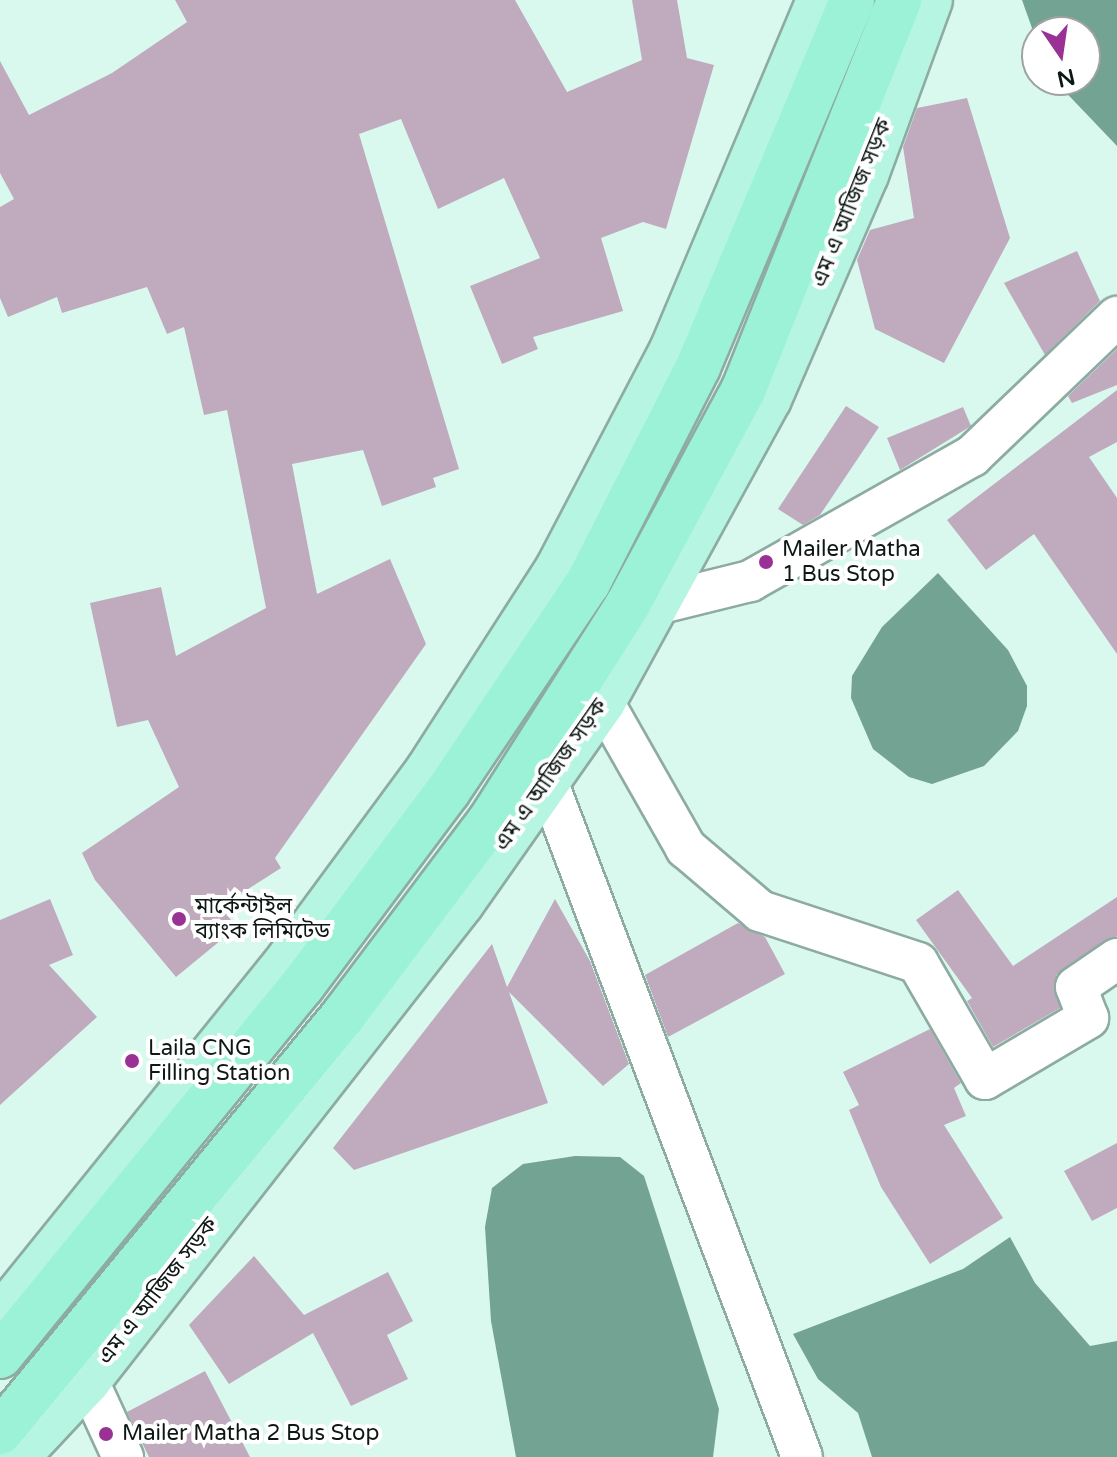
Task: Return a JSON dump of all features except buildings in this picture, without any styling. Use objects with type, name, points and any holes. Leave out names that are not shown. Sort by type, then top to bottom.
[{"type":"highway","points":[[0,1356],[302,986],[448,791],[588,583],[698,367],[852,0]]},
{"type":"highway","points":[[0,1432],[343,1016],[490,821],[627,606],[743,391],[899,0]]},
{"type":"main road","points":[[0,1317],[282,968],[428,770],[558,568],[672,350],[819,0]]},
{"type":"main road","name":"এম এ আজিজ সড়ক","points":[[17,1457],[88,1381],[461,904],[603,702],[661,603],[769,399],[866,175],[930,0]]},
{"type":"street","points":[[661,603],[750,581],[972,456],[1117,317]]},
{"type":"street","points":[[603,702],[686,848],[760,911],[918,963],[985,1079],[1088,1018],[1076,987],[1117,959]]},
{"type":"street","points":[[547,781],[802,1457]]},
{"type":"street","points":[[88,1381],[123,1457]]},
{"type":"shaded area","points":[[1022,0],[1117,0],[1117,146],[1069,96],[1101,96],[1101,16],[1028,16]]},
{"type":"shaded area","points":[[938,573],[1008,650],[1027,686],[1027,706],[1018,731],[984,766],[932,784],[909,777],[873,749],[851,698],[852,676],[882,627]]},
{"type":"shaded area","points":[[575,1156],[620,1157],[644,1176],[719,1409],[713,1457],[516,1457],[491,1321],[485,1227],[492,1188],[523,1164]]},
{"type":"shaded area","points":[[1010,1237],[1035,1283],[1090,1346],[1117,1341],[1117,1457],[872,1457],[858,1413],[818,1379],[793,1334],[963,1269]]},
{"type":"place","name":"Mailer Matha 1 Bus Stop","points":[[766,562]]},
{"type":"place","name":"মার্কেন্টাইল ব্যাংক লিমিটেড","points":[[179,919]]},
{"type":"place","name":"Laila CNG Filling Station","points":[[132,1061]]},
{"type":"place","name":"Mailer Matha 2 Bus Stop","points":[[106,1434]]}]
